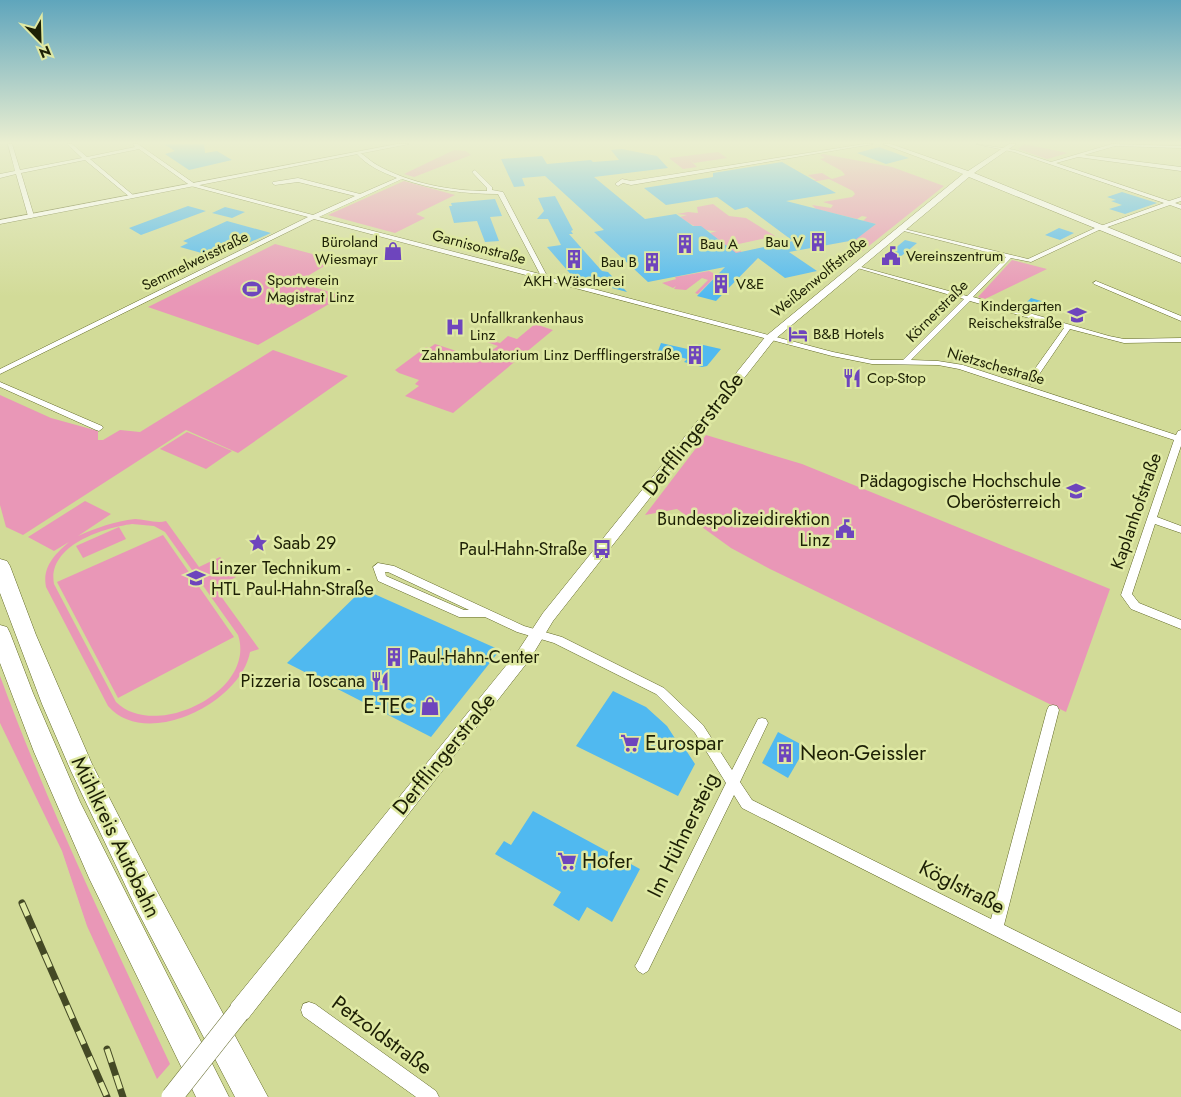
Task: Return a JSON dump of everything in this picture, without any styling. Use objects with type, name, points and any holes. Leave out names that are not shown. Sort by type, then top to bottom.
[{"type":"highway","name":"Mühlkreis Autobahn","points":[[0,566],[21,629],[80,766],[163,932],[252,1097]]},
{"type":"highway","name":"Mühlkreis Autobahn","points":[[0,633],[35,725],[95,861],[213,1097]]},
{"type":"street","points":[[25,195],[31,216]]},
{"type":"street","points":[[0,222],[136,195]]},
{"type":"street","name":"Garnisonstraße","points":[[231,195],[770,338]]},
{"type":"street","points":[[502,195],[543,274],[539,277]]},
{"type":"street","name":"Weißenwolffstraße","points":[[770,338],[943,195]]},
{"type":"street","points":[[1022,195],[1181,260]]},
{"type":"street","points":[[1147,195],[1181,207]]},
{"type":"street","name":"Semmelweisstraße","points":[[0,372],[313,217],[361,196]]},
{"type":"street","points":[[902,229],[1029,261],[1102,227],[1181,199]]},
{"type":"street","name":"Körnerstraße","points":[[904,363],[1009,257]]},
{"type":"street","points":[[856,266],[1116,340],[1181,340]]},
{"type":"street","points":[[1096,283],[1181,319]]},
{"type":"street","points":[[1029,383],[1068,327]]},
{"type":"street","name":"Nietzschestraße","points":[[770,338],[846,357],[885,363],[953,365],[1029,383],[1180,436]]},
{"type":"street","name":"Derfflingerstraße","points":[[172,1097],[524,655],[554,610],[770,338]]},
{"type":"street","points":[[0,384],[99,428]]},
{"type":"street","name":"Kaplanhofstraße","points":[[1180,436],[1152,520],[1126,589],[1128,600],[1144,611],[1181,624]]},
{"type":"street","points":[[1152,520],[1181,530]]},
{"type":"street","points":[[488,613],[463,614],[382,578],[378,567],[390,569],[538,634]]},
{"type":"street","name":"Köglstraße","points":[[538,634],[558,640],[660,691],[673,701],[699,729],[748,804],[1181,1022]]},
{"type":"street","points":[[996,928],[1053,710]]},
{"type":"street","name":"Im Hühnersteig","points":[[643,966],[762,723]]},
{"type":"street","name":"Petzoldstraße","points":[[309,1010],[430,1097]]},
{"type":"shaded area","points":[[372,195],[455,195],[416,214],[425,218],[395,233],[328,215]]},
{"type":"shaded area","points":[[854,195],[932,195],[850,261],[845,258],[868,241],[859,238],[852,244],[846,240],[854,232],[862,234],[876,224],[863,221],[867,217],[862,216],[857,219],[816,209],[812,205],[831,208],[833,205],[823,202]]},
{"type":"shaded area","points":[[713,204],[729,216],[746,218],[775,236],[734,245],[754,263],[744,265],[710,233],[717,231],[698,227],[680,217],[687,215],[677,214],[698,213],[697,207]]},
{"type":"shaded area","name":"Sportverein Magistrat Linz","points":[[275,244],[335,260],[297,282],[343,296],[258,345],[148,307]]},
{"type":"shaded area","points":[[1012,260],[1047,269],[985,299],[978,297]]},
{"type":"shaded area","points":[[709,271],[717,275],[698,294],[695,293],[708,280],[702,278],[686,290],[674,289],[676,286],[673,288],[662,283],[676,279],[675,277]]},
{"type":"shaded area","points":[[535,324],[553,330],[453,413],[405,396],[419,386],[415,384],[419,380],[395,370],[426,347],[429,348],[435,344],[481,359],[484,356],[497,360],[504,355],[491,351],[498,346],[487,342],[489,340],[500,343],[508,336],[517,339]]},
{"type":"shaded area","points":[[273,350],[348,376],[238,453],[186,430],[23,535],[6,527],[0,505],[0,395],[51,418],[98,431],[98,440],[103,440],[120,430],[140,432]]},
{"type":"shaded area","points":[[187,432],[232,451],[206,469],[160,449]]},
{"type":"shaded area","points":[[706,435],[802,464],[1110,589],[1066,712],[770,569],[731,548],[677,509],[645,515]]},
{"type":"shaded area","points":[[85,501],[111,514],[78,536],[106,525],[128,520],[166,521],[199,567],[220,557],[236,577],[215,588],[259,649],[250,652],[243,671],[229,688],[211,703],[190,715],[167,722],[145,723],[125,718],[108,706],[46,587],[45,580],[48,567],[59,551],[69,542],[54,551],[28,537]],"holes":[[[132,524],[154,526],[165,532],[238,635],[240,656],[232,675],[218,691],[199,704],[177,713],[154,716],[133,713],[116,702],[54,584],[54,571],[59,559],[79,541],[120,526]]]},
{"type":"shaded area","points":[[119,527],[126,539],[83,558],[76,546]]},
{"type":"shaded area","points":[[163,535],[234,637],[118,698],[57,582]]},
{"type":"shaded area","points":[[0,676],[60,823],[170,1064],[157,1079],[87,926],[62,851],[0,723]]},
{"type":"building","points":[[566,195],[616,195],[645,219],[676,214],[693,226],[701,226],[736,253],[793,241],[747,207],[735,210],[717,197],[666,205],[653,195],[822,195],[786,201],[876,224],[855,240],[789,252],[817,271],[785,278],[758,258],[716,301],[697,296],[725,267],[648,282],[594,232],[604,230]]},
{"type":"building","points":[[1132,195],[1157,203],[1125,214],[1109,209],[1122,205],[1111,201],[1116,200],[1107,197]]},
{"type":"building","name":"AKH Wäscherei","points":[[555,196],[573,230],[571,231],[573,234],[569,234],[602,271],[608,272],[627,292],[574,278],[547,247],[561,245],[548,219],[537,219],[544,211],[538,198]]},
{"type":"building","points":[[495,199],[502,216],[490,217],[499,241],[485,242],[477,221],[454,223],[449,206],[452,206],[451,203]]},
{"type":"building","points":[[188,206],[206,211],[141,235],[129,228]]},
{"type":"building","points":[[225,207],[245,212],[232,218],[212,213]]},
{"type":"building","points":[[227,221],[271,233],[216,257],[180,247],[188,243],[183,241]]},
{"type":"building","points":[[1059,228],[1074,233],[1060,240],[1045,235]]},
{"type":"building","points":[[905,240],[917,243],[893,263],[881,260]]},
{"type":"building","points":[[1031,298],[1048,303],[1041,311],[1023,306]]},
{"type":"building","name":"Zahnambulatorium Linz Derfflingerstraße","points":[[661,343],[692,350],[699,344],[721,349],[707,366],[702,367],[684,362],[687,359],[658,351]]},
{"type":"building","name":"Paul-Hahn-Center","points":[[363,589],[500,650],[431,737],[287,663]]},
{"type":"building","name":"Eurospar","points":[[613,691],[646,707],[667,726],[676,740],[678,738],[695,764],[678,796],[576,746]]},
{"type":"building","name":"Neon-Geissler","points":[[778,732],[806,747],[788,778],[762,763]]},
{"type":"building","name":"Hofer","points":[[533,811],[640,869],[612,922],[587,907],[579,921],[553,905],[561,892],[495,854],[504,841],[511,845]]},
{"type":"tunnel","points":[[1028,383],[1033,377]]},
{"type":"railway","points":[[22,903],[107,1097]]},
{"type":"railway","points":[[107,1049],[123,1097]]},
{"type":"place","name":"Bau V","points":[[818,242]]},
{"type":"place","name":"Bau A","points":[[685,244]]},
{"type":"place","name":"Büroland Wiesmayr","points":[[393,251]]},
{"type":"place","name":"Vereinszentrum","points":[[891,256]]},
{"type":"place","name":"AKH Wäscherei","points":[[574,259]]},
{"type":"place","name":"Bau B","points":[[652,262]]},
{"type":"place","name":"V&E","points":[[721,284]]},
{"type":"place","name":"Sportverein Magistrat Linz","points":[[252,289]]},
{"type":"place","name":"Kindergarten Reischekstraße","points":[[1077,315]]},
{"type":"place","name":"Unfallkrankenhaus Linz","points":[[455,327]]},
{"type":"place","name":"B&B Hotels","points":[[798,334]]},
{"type":"place","name":"Zahnambulatorium Linz Derfflingerstraße","points":[[695,355]]},
{"type":"place","name":"Cop-Stop","points":[[852,378]]},
{"type":"place","name":"Pädagogische Hochschule Oberösterreich","points":[[1076,491]]},
{"type":"place","name":"Bundespolizeidirektion Linz","points":[[845,529]]},
{"type":"place","name":"Saab 29","points":[[258,543]]},
{"type":"place","name":"Paul-Hahn-Straße","points":[[602,549]]},
{"type":"place","name":"Linzer Technikum - HTL Paul-Hahn-Straße","points":[[196,578]]},
{"type":"place","name":"Paul-Hahn-Center","points":[[394,657]]},
{"type":"place","name":"Pizzeria Toscana","points":[[380,681]]},
{"type":"place","name":"E-TEC","points":[[430,706]]},
{"type":"place","name":"Eurospar","points":[[630,743]]},
{"type":"place","name":"Neon-Geissler","points":[[785,753]]},
{"type":"place","name":"Hofer","points":[[567,861]]}]
